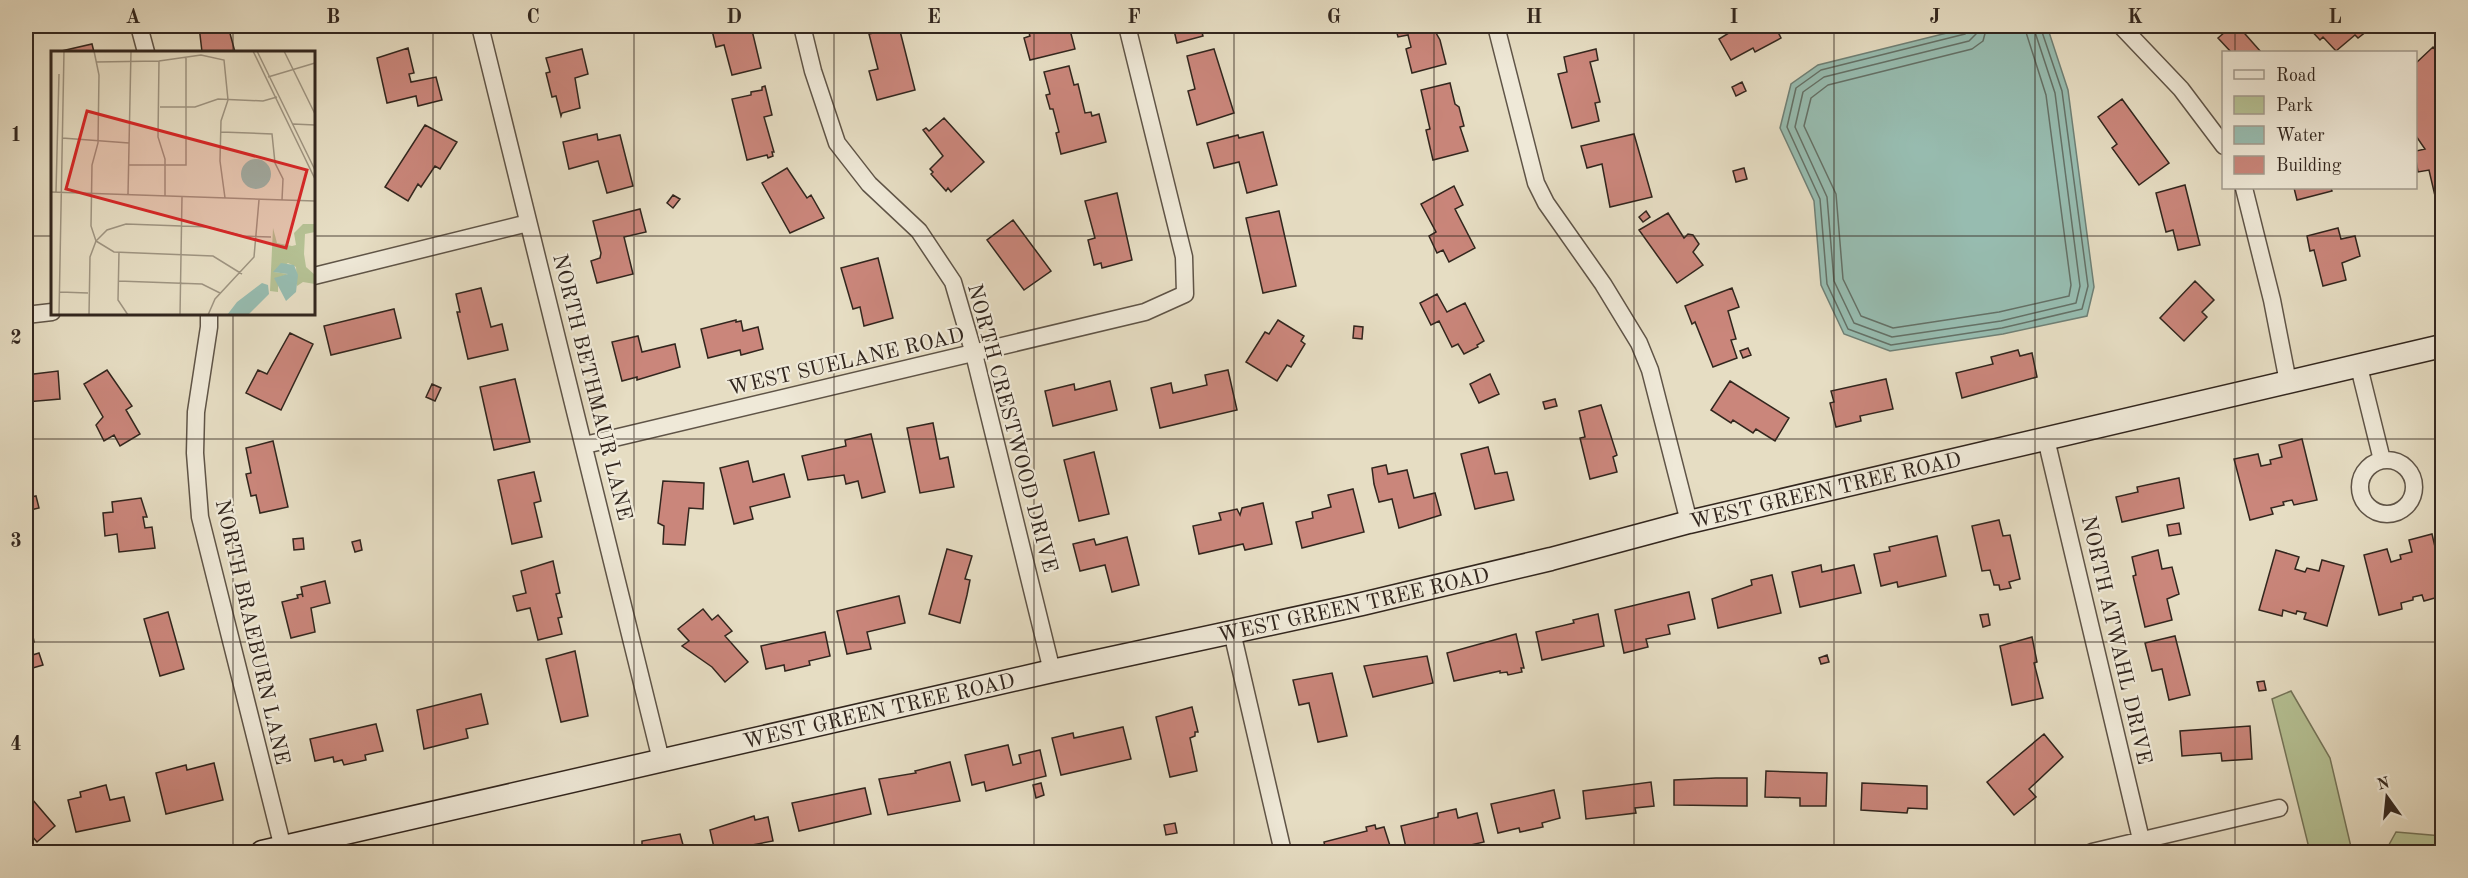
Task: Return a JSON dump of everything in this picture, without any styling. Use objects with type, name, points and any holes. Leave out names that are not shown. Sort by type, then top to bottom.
[{"type":"street","points":[[140,26],[146,51]]},
{"type":"street","name":"NORTH BETHMAUR LANE","points":[[480,26],[661,760]]},
{"type":"street","name":"NORTH CRESTWOOD DRIVE","points":[[802,26],[813,71],[837,143],[869,184],[919,231],[954,282],[1052,670]]},
{"type":"street","name":"WEST SUELANE ROAD","points":[[585,446],[1145,312],[1185,294],[1185,257],[1127,26]]},
{"type":"street","points":[[1496,26],[1536,183],[1546,203],[1604,284],[1639,343],[1650,370],[1689,522]]},
{"type":"street","points":[[2121,26],[2181,89],[2222,145]]},
{"type":"street","points":[[2244,189],[2272,300],[2288,382]]},
{"type":"street","points":[[315,276],[528,223]]},
{"type":"street","points":[[26,315],[51,312]]},
{"type":"street","name":"NORTH BRAEBURN LANE","points":[[209,315],[196,412],[195,453],[200,517],[276,851]]},
{"type":"street","name":"WEST GREEN TREE ROAD","points":[[276,851],[1052,670],[1232,632],[1551,559],[1689,522],[2442,346]]},
{"type":"street","points":[[2359,367],[2382,460]]},
{"type":"street","name":"NORTH ATWAHL DRIVE","points":[[2046,439],[2143,847]]},
{"type":"street","points":[[1232,632],[1283,852]]},
{"type":"street","points":[[2092,852],[2143,847],[2279,808]]},
{"type":"green space","points":[[2291,691],[2330,758],[2351,847],[2361,852],[2310,852],[2272,699]]},
{"type":"green space","points":[[2396,832],[2442,836],[2442,852],[2385,852]]},
{"type":"water","points":[[1975,26],[2037,26],[2048,29],[2068,90],[2094,287],[2087,316],[2003,334],[1890,351],[1844,334],[1821,285],[1814,201],[1780,128],[1791,84],[1818,65]]},
{"type":"building","points":[[199,26],[228,26],[235,51],[202,51]]},
{"type":"building","points":[[711,26],[751,26],[761,68],[732,75],[724,45],[716,47]]},
{"type":"building","points":[[1027,26],[1069,26],[1075,49],[1030,60],[1024,38],[1030,36]]},
{"type":"building","points":[[1173,26],[1210,27],[1201,29],[1203,36],[1177,43]]},
{"type":"building","points":[[1395,26],[1432,26],[1440,40],[1446,64],[1412,73],[1406,49],[1411,47],[1408,35],[1398,37]]},
{"type":"building","points":[[1740,26],[1793,26],[1779,34],[1781,38],[1755,52],[1753,48],[1731,60],[1719,39]]},
{"type":"building","points":[[2232,26],[2238,26],[2260,51],[2230,51],[2218,38]]},
{"type":"building","points":[[2307,26],[2365,26],[2367,31],[2358,38],[2355,35],[2336,51],[2323,37],[2320,40]]},
{"type":"building","points":[[899,27],[915,90],[877,100],[869,71],[878,69],[869,34]]},
{"type":"building","points":[[92,44],[94,51],[61,51]]},
{"type":"building","points":[[2433,47],[2442,58],[2442,226],[2429,170],[2418,172],[2417,166],[2417,151],[2425,149],[2417,137],[2417,62]]},
{"type":"building","points":[[408,48],[414,73],[409,74],[411,82],[436,77],[442,100],[418,106],[416,96],[387,103],[377,58]]},
{"type":"building","points":[[582,49],[588,74],[575,78],[580,108],[562,113],[561,116],[556,96],[552,97],[546,73],[550,72],[546,58]]},
{"type":"building","points":[[1214,49],[1234,113],[1197,125],[1188,91],[1195,89],[1187,56]]},
{"type":"building","points":[[1596,49],[1598,60],[1590,62],[1600,102],[1595,103],[1599,121],[1572,128],[1558,74],[1567,72],[1564,57]]},
{"type":"building","points":[[1069,66],[1074,85],[1078,84],[1085,113],[1091,112],[1092,116],[1099,114],[1106,142],[1061,154],[1056,133],[1059,132],[1053,109],[1050,109],[1046,95],[1050,94],[1044,72]]},
{"type":"building","points":[[1742,82],[1746,91],[1736,96],[1732,87]]},
{"type":"building","points":[[1450,83],[1455,104],[1459,107],[1464,126],[1460,127],[1468,151],[1433,160],[1426,130],[1430,129],[1421,90]]},
{"type":"building","points":[[765,86],[772,115],[764,117],[774,152],[772,152],[773,156],[768,158],[767,155],[747,160],[732,99],[751,95],[751,92],[762,90]]},
{"type":"building","points":[[2122,99],[2169,163],[2139,185],[2112,148],[2117,144],[2098,117]]},
{"type":"building","points":[[944,118],[984,162],[951,192],[948,188],[946,191],[931,174],[933,172],[930,169],[943,156],[923,130],[926,128],[929,131]]},
{"type":"building","points":[[425,125],[457,142],[440,169],[435,166],[421,187],[418,184],[408,201],[385,187]]},
{"type":"building","points":[[1263,132],[1277,185],[1247,193],[1239,162],[1214,168],[1207,143],[1238,135],[1239,138]]},
{"type":"building","points":[[597,134],[598,140],[620,135],[633,186],[607,193],[598,161],[569,169],[563,142]]},
{"type":"building","points":[[1634,134],[1652,197],[1610,207],[1602,164],[1587,168],[1581,146]]},
{"type":"building","points":[[787,168],[807,198],[811,195],[824,218],[790,233],[762,183]]},
{"type":"building","points":[[1744,168],[1747,179],[1736,182],[1733,171]]},
{"type":"building","points":[[2185,185],[2200,245],[2178,250],[2173,230],[2166,232],[2156,193]]},
{"type":"building","points":[[1454,186],[1463,205],[1455,209],[1475,248],[1449,262],[1443,250],[1437,253],[1429,236],[1436,232],[1421,204]]},
{"type":"building","points":[[2294,189],[2331,189],[2332,191],[2297,200]]},
{"type":"building","points":[[1117,193],[1132,260],[1102,268],[1101,263],[1094,265],[1088,240],[1095,238],[1085,201]]},
{"type":"building","points":[[673,195],[680,199],[673,208],[667,203]]},
{"type":"building","points":[[640,209],[646,232],[624,237],[633,274],[597,283],[591,261],[600,258],[601,253],[593,221]]},
{"type":"building","points":[[1279,211],[1296,286],[1263,293],[1246,218]]},
{"type":"building","points":[[1646,211],[1650,217],[1643,222],[1639,217]]},
{"type":"building","points":[[1668,213],[1684,238],[1688,234],[1693,235],[1699,244],[1693,252],[1703,265],[1677,283],[1639,230]]},
{"type":"building","points":[[1013,220],[1051,271],[1024,290],[987,240]]},
{"type":"building","points":[[2338,228],[2341,239],[2355,236],[2360,256],[2342,263],[2346,280],[2323,286],[2314,250],[2310,251],[2307,236]]},
{"type":"building","points":[[878,258],[893,318],[864,326],[860,307],[853,309],[841,268]]},
{"type":"building","points":[[2195,281],[2214,300],[2202,312],[2207,317],[2184,341],[2160,318]]},
{"type":"building","points":[[481,288],[491,327],[502,324],[508,350],[468,359],[457,312],[460,312],[456,294]]},
{"type":"building","points":[[1732,288],[1739,307],[1728,311],[1736,339],[1731,340],[1737,358],[1713,367],[1695,322],[1692,324],[1685,306]]},
{"type":"building","points":[[1437,294],[1447,312],[1465,303],[1484,341],[1477,345],[1478,347],[1464,354],[1458,344],[1452,347],[1439,321],[1431,325],[1420,303]]},
{"type":"building","points":[[394,309],[401,338],[331,355],[324,326]]},
{"type":"building","points":[[736,320],[736,322],[741,321],[743,331],[758,327],[763,349],[741,355],[740,350],[708,358],[701,329]]},
{"type":"building","points":[[1278,320],[1304,336],[1301,341],[1305,344],[1291,367],[1287,365],[1277,381],[1246,362],[1265,332],[1269,334]]},
{"type":"building","points":[[1354,326],[1363,327],[1362,339],[1353,338]]},
{"type":"building","points":[[290,333],[313,344],[281,410],[246,393],[258,370],[267,374]]},
{"type":"building","points":[[638,336],[642,352],[675,344],[680,367],[637,380],[637,377],[622,381],[612,342]]},
{"type":"building","points":[[1748,348],[1751,355],[1743,358],[1740,351]]},
{"type":"building","points":[[2018,350],[2020,356],[2032,353],[2037,377],[1962,398],[1956,373],[1993,364],[1991,357]]},
{"type":"building","points":[[107,370],[132,406],[126,410],[140,434],[120,446],[114,435],[104,441],[96,425],[103,417],[84,384]]},
{"type":"building","points":[[1228,370],[1237,410],[1160,428],[1151,388],[1171,383],[1173,393],[1207,385],[1205,375]]},
{"type":"building","points":[[58,371],[60,399],[26,402],[26,375]]},
{"type":"building","points":[[1490,374],[1499,394],[1479,403],[1470,384]]},
{"type":"building","points":[[515,379],[530,442],[494,450],[480,387]]},
{"type":"building","points":[[1886,379],[1893,409],[1860,416],[1861,421],[1836,427],[1830,403],[1834,402],[1831,391]]},
{"type":"building","points":[[1110,381],[1117,410],[1053,426],[1045,391],[1074,384],[1075,390]]},
{"type":"building","points":[[1730,381],[1789,418],[1775,441],[1756,429],[1753,433],[1733,420],[1731,423],[1711,410]]},
{"type":"building","points":[[432,384],[441,388],[435,401],[426,397]]},
{"type":"building","points":[[1555,399],[1557,406],[1545,409],[1543,402]]},
{"type":"building","points":[[1601,405],[1617,455],[1613,457],[1617,472],[1590,479],[1580,438],[1585,437],[1579,411]]},
{"type":"building","points":[[2442,412],[2442,440],[2438,413]]},
{"type":"building","points":[[933,423],[940,459],[948,457],[954,487],[920,493],[907,428]]},
{"type":"building","points":[[871,434],[885,492],[862,498],[858,481],[846,484],[844,475],[808,480],[802,456],[846,446],[845,440]]},
{"type":"building","points":[[2302,439],[2317,500],[2294,505],[2292,500],[2283,502],[2284,505],[2271,508],[2273,514],[2250,520],[2234,459],[2258,454],[2261,466],[2271,464],[2270,460],[2282,457],[2279,445]]},
{"type":"building","points":[[273,441],[288,507],[260,513],[256,495],[251,496],[246,474],[251,473],[246,448]]},
{"type":"building","points":[[1488,447],[1495,474],[1507,472],[1514,500],[1475,509],[1461,454]]},
{"type":"building","points":[[1094,452],[1109,514],[1079,521],[1064,460]]},
{"type":"building","points":[[748,461],[753,482],[784,474],[790,497],[750,507],[753,519],[734,524],[720,468]]},
{"type":"building","points":[[1386,465],[1388,474],[1407,470],[1414,498],[1435,493],[1441,515],[1399,528],[1392,499],[1379,502],[1374,484],[1372,468]]},
{"type":"building","points":[[534,472],[541,501],[534,503],[542,537],[512,544],[498,480]]},
{"type":"building","points":[[2179,478],[2184,508],[2122,522],[2116,497],[2138,492],[2137,487]]},
{"type":"building","points":[[663,481],[704,483],[703,509],[689,508],[685,545],[663,544],[664,526],[658,523]]},
{"type":"building","points":[[1353,489],[1364,532],[1302,548],[1296,522],[1313,518],[1312,512],[1331,507],[1328,495]]},
{"type":"building","points":[[36,496],[39,508],[26,511],[26,498]]},
{"type":"building","points":[[141,498],[147,517],[143,517],[145,528],[152,527],[155,548],[119,552],[117,534],[105,536],[103,513],[113,512],[112,502]]},
{"type":"building","points":[[1263,503],[1272,544],[1245,550],[1243,544],[1199,554],[1193,526],[1221,520],[1219,513],[1237,509],[1240,515],[1242,508]]},
{"type":"building","points":[[1999,520],[2003,536],[2010,535],[2020,579],[2009,582],[2011,588],[2000,590],[1999,585],[1994,585],[1990,570],[1982,571],[1972,526]]},
{"type":"building","points":[[2179,523],[2181,534],[2169,536],[2167,525]]},
{"type":"building","points":[[2432,534],[2442,577],[2442,596],[2424,601],[2422,595],[2413,597],[2413,600],[2401,603],[2402,609],[2379,615],[2364,555],[2387,549],[2391,562],[2401,559],[2400,555],[2412,552],[2409,540]]},
{"type":"building","points":[[1937,536],[1946,576],[1898,587],[1897,582],[1881,586],[1874,554],[1890,551],[1889,547]]},
{"type":"building","points":[[1127,537],[1139,585],[1112,592],[1105,565],[1080,571],[1073,544],[1094,539],[1096,545]]},
{"type":"building","points":[[303,538],[304,549],[294,550],[293,539]]},
{"type":"building","points":[[360,540],[362,550],[355,552],[352,542]]},
{"type":"building","points":[[947,549],[972,556],[965,579],[970,580],[960,623],[929,614]]},
{"type":"building","points":[[2158,550],[2162,569],[2172,567],[2179,594],[2167,599],[2172,620],[2145,627],[2133,576],[2136,575],[2132,557]]},
{"type":"building","points":[[2276,550],[2299,557],[2295,569],[2305,572],[2307,568],[2319,571],[2322,560],[2344,566],[2327,626],[2304,619],[2306,613],[2297,611],[2296,614],[2283,610],[2282,616],[2259,610]]},
{"type":"building","points":[[553,561],[560,593],[556,594],[562,617],[558,618],[562,634],[538,640],[530,608],[517,611],[513,596],[526,593],[521,571]]},
{"type":"building","points":[[1821,565],[1822,572],[1854,565],[1861,593],[1800,607],[1792,572]]},
{"type":"building","points":[[1772,575],[1781,613],[1718,628],[1712,599],[1752,585],[1751,580]]},
{"type":"building","points":[[325,581],[330,603],[311,608],[315,632],[291,638],[282,602],[298,598],[297,595],[302,594],[303,597],[301,587]]},
{"type":"building","points":[[1689,592],[1695,619],[1668,625],[1670,634],[1646,639],[1648,647],[1624,653],[1615,610]]},
{"type":"building","points":[[899,596],[905,623],[867,632],[871,649],[847,654],[837,611]]},
{"type":"building","points":[[703,609],[712,620],[718,615],[732,631],[725,636],[748,662],[725,682],[712,667],[682,646],[689,641],[678,629]]},
{"type":"building","points":[[168,612],[184,669],[160,676],[144,619]]},
{"type":"building","points":[[1598,614],[1604,646],[1542,660],[1536,632],[1574,623],[1573,620]]},
{"type":"building","points":[[1988,614],[1990,625],[1983,627],[1980,615]]},
{"type":"building","points":[[30,620],[34,642],[26,644],[26,621]]},
{"type":"building","points":[[825,632],[830,656],[809,661],[810,665],[785,671],[784,665],[766,669],[761,646]]},
{"type":"building","points":[[1516,634],[1524,668],[1521,668],[1522,672],[1508,675],[1507,672],[1500,673],[1500,671],[1454,681],[1447,653]]},
{"type":"building","points":[[2175,636],[2190,695],[2169,700],[2162,669],[2152,671],[2145,643]]},
{"type":"building","points":[[2032,637],[2037,662],[2034,663],[2043,698],[2012,705],[2000,646]]},
{"type":"building","points":[[575,651],[588,716],[561,722],[546,659]]},
{"type":"building","points":[[39,653],[43,665],[26,670],[26,657]]},
{"type":"building","points":[[1827,655],[1829,662],[1821,664],[1819,658]]},
{"type":"building","points":[[1427,656],[1433,683],[1373,697],[1364,666]]},
{"type":"building","points":[[1332,673],[1347,736],[1318,742],[1309,703],[1299,705],[1293,680]]},
{"type":"building","points":[[2264,681],[2266,690],[2259,691],[2257,682]]},
{"type":"building","points":[[481,694],[488,724],[466,729],[468,738],[424,749],[417,710]]},
{"type":"building","points":[[1192,707],[1198,732],[1190,738],[1197,771],[1170,777],[1156,717]]},
{"type":"building","points":[[376,724],[383,751],[365,755],[366,760],[344,765],[342,760],[334,762],[333,757],[315,761],[310,739]]},
{"type":"building","points":[[2250,726],[2252,759],[2222,761],[2221,753],[2182,756],[2180,731]]},
{"type":"building","points":[[1123,727],[1131,759],[1061,775],[1052,738],[1073,733],[1074,738]]},
{"type":"building","points":[[2044,734],[2063,757],[2029,789],[2036,797],[2014,815],[1987,782]]},
{"type":"building","points":[[1008,745],[1013,765],[1021,763],[1019,755],[1040,750],[1046,776],[986,791],[984,782],[972,785],[965,755]]},
{"type":"building","points":[[950,762],[960,801],[888,815],[879,779],[916,773],[915,771]]},
{"type":"building","points":[[214,763],[223,800],[166,814],[156,773],[186,765],[187,770]]},
{"type":"building","points":[[1766,771],[1827,773],[1826,806],[1800,806],[1800,798],[1765,797]]},
{"type":"building","points":[[1747,778],[1747,806],[1674,805],[1674,780]]},
{"type":"building","points":[[1651,782],[1654,806],[1635,808],[1636,813],[1586,819],[1583,791]]},
{"type":"building","points":[[1041,783],[1044,795],[1036,798],[1033,785]]},
{"type":"building","points":[[1862,783],[1927,786],[1927,809],[1908,808],[1907,813],[1861,810]]},
{"type":"building","points":[[106,785],[110,800],[124,797],[130,821],[76,832],[68,800],[81,797],[80,792]]},
{"type":"building","points":[[865,788],[871,814],[799,831],[792,803]]},
{"type":"building","points":[[1554,790],[1560,818],[1542,823],[1543,827],[1520,832],[1519,828],[1498,833],[1491,804]]},
{"type":"building","points":[[26,792],[55,826],[37,842],[26,829]]},
{"type":"building","points":[[1456,809],[1458,818],[1477,813],[1484,842],[1440,852],[1407,852],[1401,826],[1438,817],[1438,813]]},
{"type":"building","points":[[754,816],[755,820],[768,817],[773,841],[715,852],[710,830]]},
{"type":"building","points":[[1175,823],[1177,833],[1166,835],[1164,825]]},
{"type":"building","points":[[1375,825],[1376,829],[1384,827],[1392,852],[1326,852],[1324,842],[1367,831],[1366,827]]},
{"type":"building","points":[[680,834],[685,852],[626,852],[625,849],[642,845],[642,841]]}]
